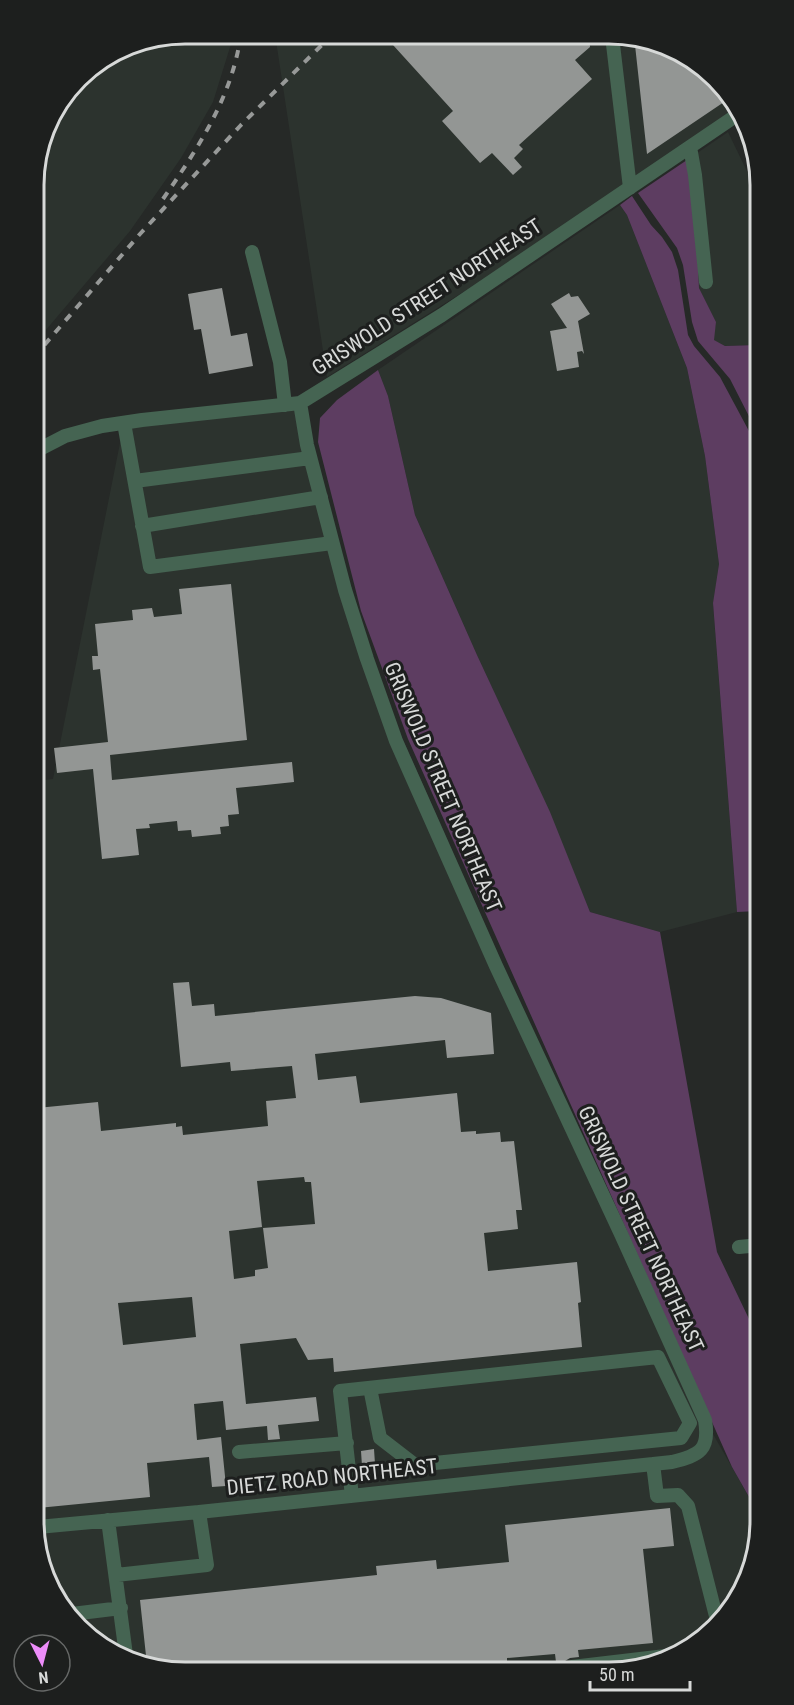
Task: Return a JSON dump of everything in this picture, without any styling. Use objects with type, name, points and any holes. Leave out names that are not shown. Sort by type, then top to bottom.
[{"type":"street","points":[[613,44],[630,188]]},
{"type":"street","name":"GRISWOLD STREET NORTHEAST","points":[[630,1467],[688,1458],[703,1448],[707,1435],[705,1420],[496,966],[396,741],[345,590],[310,458],[300,403],[442,315],[734,118]]},
{"type":"street","points":[[690,147],[706,282]]},
{"type":"street","points":[[252,252],[276,342],[283,377],[285,405]]},
{"type":"street","points":[[44,446],[79,432],[124,423],[300,403]]},
{"type":"street","points":[[124,423],[150,567],[332,543]]},
{"type":"street","points":[[135,481],[310,458]]},
{"type":"street","points":[[142,526],[321,497]]},
{"type":"street","points":[[739,1247],[750,1246]]},
{"type":"street","points":[[352,1496],[340,1391],[658,1357],[690,1424],[681,1438],[415,1466],[380,1438],[370,1388]]},
{"type":"street","points":[[239,1452],[347,1443]]},
{"type":"street","points":[[573,1473],[578,1449]]},
{"type":"street","points":[[653,1464],[657,1497],[678,1495],[688,1506],[715,1613]]},
{"type":"street","name":"DIETZ ROAD NORTHEAST","points":[[44,1526],[630,1467]]},
{"type":"street","points":[[116,1575],[207,1565],[200,1512]]},
{"type":"street","points":[[108,1520],[125,1648]]},
{"type":"street","points":[[79,1613],[121,1608]]},
{"type":"shaded area","points":[[231,44],[213,102],[181,158],[130,231],[44,332],[44,176],[48,148],[62,114],[92,79],[122,58],[148,48],[166,45]]},
{"type":"shaded area","points":[[277,44],[618,44],[637,46],[672,58],[688,67],[709,85],[732,114],[734,117],[638,183],[327,377]]},
{"type":"shaded area","points":[[728,132],[750,177],[750,345],[725,346],[713,340],[716,322],[699,288],[697,243],[687,160]]},
{"type":"shaded area","points":[[687,160],[697,243],[699,288],[716,322],[714,340],[725,346],[750,345],[750,418],[730,379],[698,341],[692,322],[683,265],[677,248],[638,193]]},
{"type":"shaded area","points":[[632,196],[672,252],[678,270],[688,335],[694,346],[720,377],[750,433],[750,911],[737,912],[713,603],[719,564],[705,456],[687,368],[627,215],[620,205]]},
{"type":"shaded area","points":[[620,205],[627,215],[687,368],[705,456],[719,564],[713,604],[737,912],[660,932],[590,912],[549,812],[415,515],[388,396],[378,370]]},
{"type":"shaded area","points":[[378,370],[388,396],[415,515],[550,812],[590,912],[660,932],[717,1252],[750,1321],[750,1499],[732,1467],[408,739],[361,611],[318,442],[320,418],[337,400]]},
{"type":"shaded area","points":[[300,403],[367,659],[705,1420],[750,1499],[748,1548],[732,1591],[702,1626],[688,1638],[663,1651],[646,1657],[609,1662],[185,1662],[157,1659],[122,1647],[106,1638],[67,1599],[54,1574],[48,1557],[44,1520],[44,780],[53,779],[124,423]]},
{"type":"building","points":[[392,44],[590,44],[590,47],[575,60],[592,79],[519,145],[523,149],[514,158],[522,167],[513,175],[492,153],[480,163],[442,121],[453,111]]},
{"type":"building","points":[[635,46],[655,51],[688,67],[709,85],[723,102],[647,154]]},
{"type":"building","points":[[222,288],[231,336],[247,333],[253,366],[209,374],[201,329],[194,330],[188,294]]},
{"type":"building","points":[[569,293],[571,297],[578,296],[590,314],[578,321],[584,354],[582,351],[577,352],[579,367],[557,371],[550,331],[567,328],[551,304]]},
{"type":"building","points":[[231,584],[247,740],[110,755],[112,780],[292,762],[294,782],[236,788],[239,814],[228,815],[229,826],[220,827],[221,834],[192,837],[191,830],[178,831],[177,821],[149,824],[150,828],[136,829],[139,855],[102,859],[93,769],[57,773],[54,748],[108,742],[100,669],[93,670],[92,656],[98,656],[95,624],[133,620],[132,610],[152,608],[154,617],[182,614],[179,589]]},
{"type":"building","points":[[189,982],[192,1006],[214,1004],[215,1016],[415,996],[441,998],[491,1013],[494,1054],[447,1058],[445,1040],[315,1054],[318,1080],[356,1076],[360,1103],[457,1093],[461,1132],[476,1131],[476,1134],[500,1132],[501,1142],[514,1141],[522,1210],[516,1210],[518,1229],[484,1233],[488,1271],[577,1262],[582,1347],[334,1372],[333,1358],[308,1360],[296,1338],[240,1344],[246,1404],[316,1397],[319,1421],[278,1425],[280,1439],[268,1440],[267,1426],[226,1430],[223,1401],[194,1404],[197,1440],[221,1437],[226,1486],[212,1487],[209,1457],[147,1463],[150,1497],[44,1507],[44,1107],[98,1102],[101,1131],[176,1123],[176,1127],[182,1126],[183,1135],[268,1126],[266,1101],[296,1098],[292,1066],[231,1071],[230,1062],[181,1067],[173,983]],"holes":[[[304,1177],[305,1182],[311,1182],[315,1224],[263,1228],[268,1268],[255,1270],[255,1276],[234,1279],[229,1231],[262,1227],[257,1181]],[[192,1297],[196,1337],[123,1345],[118,1303]]]},
{"type":"building","points":[[374,1449],[375,1464],[362,1466],[361,1451]]},
{"type":"building","points":[[670,1508],[674,1546],[643,1549],[653,1643],[578,1650],[579,1657],[556,1662],[555,1654],[507,1658],[507,1662],[185,1662],[146,1656],[140,1600],[377,1575],[376,1566],[436,1560],[437,1569],[509,1562],[505,1525]]},
{"type":"railway","points":[[163,199],[201,141],[222,100],[239,44]]},
{"type":"railway","points":[[44,345],[140,234],[241,125],[323,44]]}]
